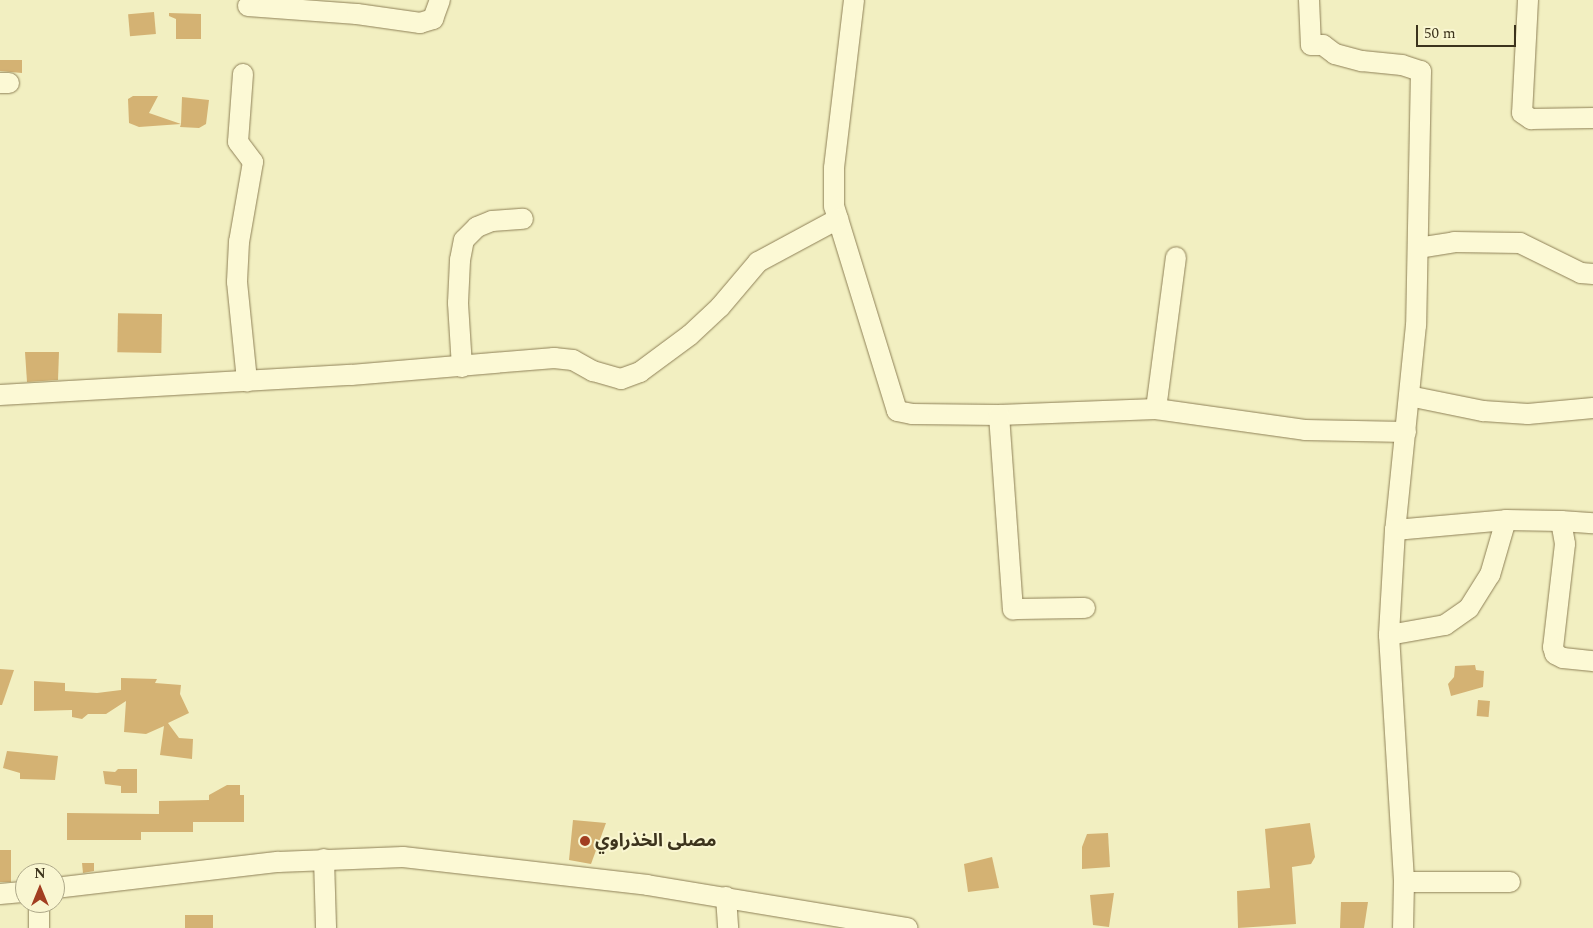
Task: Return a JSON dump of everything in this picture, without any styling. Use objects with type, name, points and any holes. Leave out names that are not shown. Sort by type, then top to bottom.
[{"type":"street","points":[[248,6],[357,14],[420,23],[433,19],[440,0]]},
{"type":"street","points":[[854,0],[833,180],[838,219],[898,411],[999,415],[1156,409],[1304,430],[1406,432]]},
{"type":"street","points":[[1309,0],[1310,45],[1323,45],[1335,54],[1362,61],[1402,65],[1421,71],[1416,325],[1395,530],[1389,634],[1404,882],[1403,928]]},
{"type":"street","points":[[1528,0],[1522,113],[1531,119],[1593,118]]},
{"type":"street","points":[[243,74],[238,142],[252,162],[239,242],[237,282],[247,381]]},
{"type":"street","points":[[462,366],[458,304],[460,260],[464,240],[477,227],[492,221],[523,219]]},
{"type":"street","points":[[0,395],[247,381],[554,358],[573,360],[605,376],[621,379],[640,372],[690,335],[720,307],[758,262],[838,219]]},
{"type":"street","points":[[1418,248],[1454,242],[1520,243],[1581,273],[1593,274]]},
{"type":"street","points":[[1156,409],[1176,257]]},
{"type":"street","points":[[1409,396],[1492,411],[1528,414],[1593,408]]},
{"type":"street","points":[[999,415],[1013,609],[1085,608]]},
{"type":"street","points":[[1395,530],[1506,520],[1593,523]]},
{"type":"street","points":[[1389,634],[1445,625],[1469,608],[1490,575],[1506,520]]},
{"type":"street","points":[[1561,521],[1565,544],[1553,647],[1555,654],[1563,658],[1593,661]]},
{"type":"street","points":[[324,859],[326,928]]},
{"type":"street","points":[[65,887],[324,859],[444,860],[726,897],[907,928]]},
{"type":"street","points":[[1404,882],[1510,882]]},
{"type":"street","points":[[0,894],[15,893]]},
{"type":"street","points":[[726,897],[728,928]]},
{"type":"street","points":[[39,913],[39,928]]},
{"type":"building","points":[[154,12],[156,34],[130,36],[128,14]]},
{"type":"building","points":[[169,13],[201,14],[201,39],[176,39],[176,19],[169,16]]},
{"type":"building","points":[[0,60],[22,60],[22,73],[0,71]]},
{"type":"building","points":[[133,96],[158,96],[149,113],[181,124],[139,127],[129,123],[128,99]]},
{"type":"building","points":[[182,97],[209,100],[206,124],[199,128],[180,127]]},
{"type":"building","points":[[118,313],[162,314],[161,353],[117,352]]},
{"type":"building","points":[[25,352],[59,352],[58,380],[27,382]]},
{"type":"building","points":[[1475,665],[1476,670],[1484,671],[1483,687],[1451,696],[1448,684],[1454,677],[1455,666]]},
{"type":"building","points":[[0,669],[14,670],[2,705],[0,705]]},
{"type":"building","points":[[121,678],[157,679],[155,683],[181,685],[180,694],[189,713],[168,723],[179,738],[193,739],[192,759],[160,755],[164,726],[146,734],[124,732],[126,701],[106,714],[88,714],[82,719],[72,717],[72,710],[34,711],[34,681],[65,683],[65,691],[97,693],[121,690]]},
{"type":"building","points":[[1478,700],[1490,701],[1489,717],[1477,716]]},
{"type":"building","points":[[7,751],[58,756],[55,780],[20,779],[20,773],[3,768]]},
{"type":"building","points":[[118,769],[137,769],[137,793],[121,793],[121,786],[105,784],[103,771],[115,772]]},
{"type":"building","points":[[227,785],[240,785],[240,795],[244,795],[244,822],[193,822],[193,832],[141,832],[141,840],[67,840],[67,813],[159,814],[159,801],[209,800],[209,795]]},
{"type":"building","name":"مصلى الخذراوي","points":[[573,820],[606,823],[591,864],[569,860]]},
{"type":"building","points":[[1310,823],[1315,857],[1311,864],[1292,867],[1296,924],[1238,928],[1237,891],[1270,888],[1265,829]]},
{"type":"building","points":[[1108,833],[1110,867],[1082,869],[1082,847],[1087,834]]},
{"type":"building","points":[[0,850],[11,850],[11,882],[0,882]]},
{"type":"building","points":[[992,857],[999,888],[968,892],[964,864]]},
{"type":"building","points":[[82,863],[94,863],[94,871],[83,873]]},
{"type":"building","points":[[1114,893],[1109,927],[1093,925],[1090,895]]},
{"type":"building","points":[[1341,902],[1368,902],[1364,928],[1340,928]]},
{"type":"building","points":[[185,915],[213,915],[213,928],[185,928]]},
{"type":"place","name":"مصلى الخذراوي","points":[[585,841]]}]
